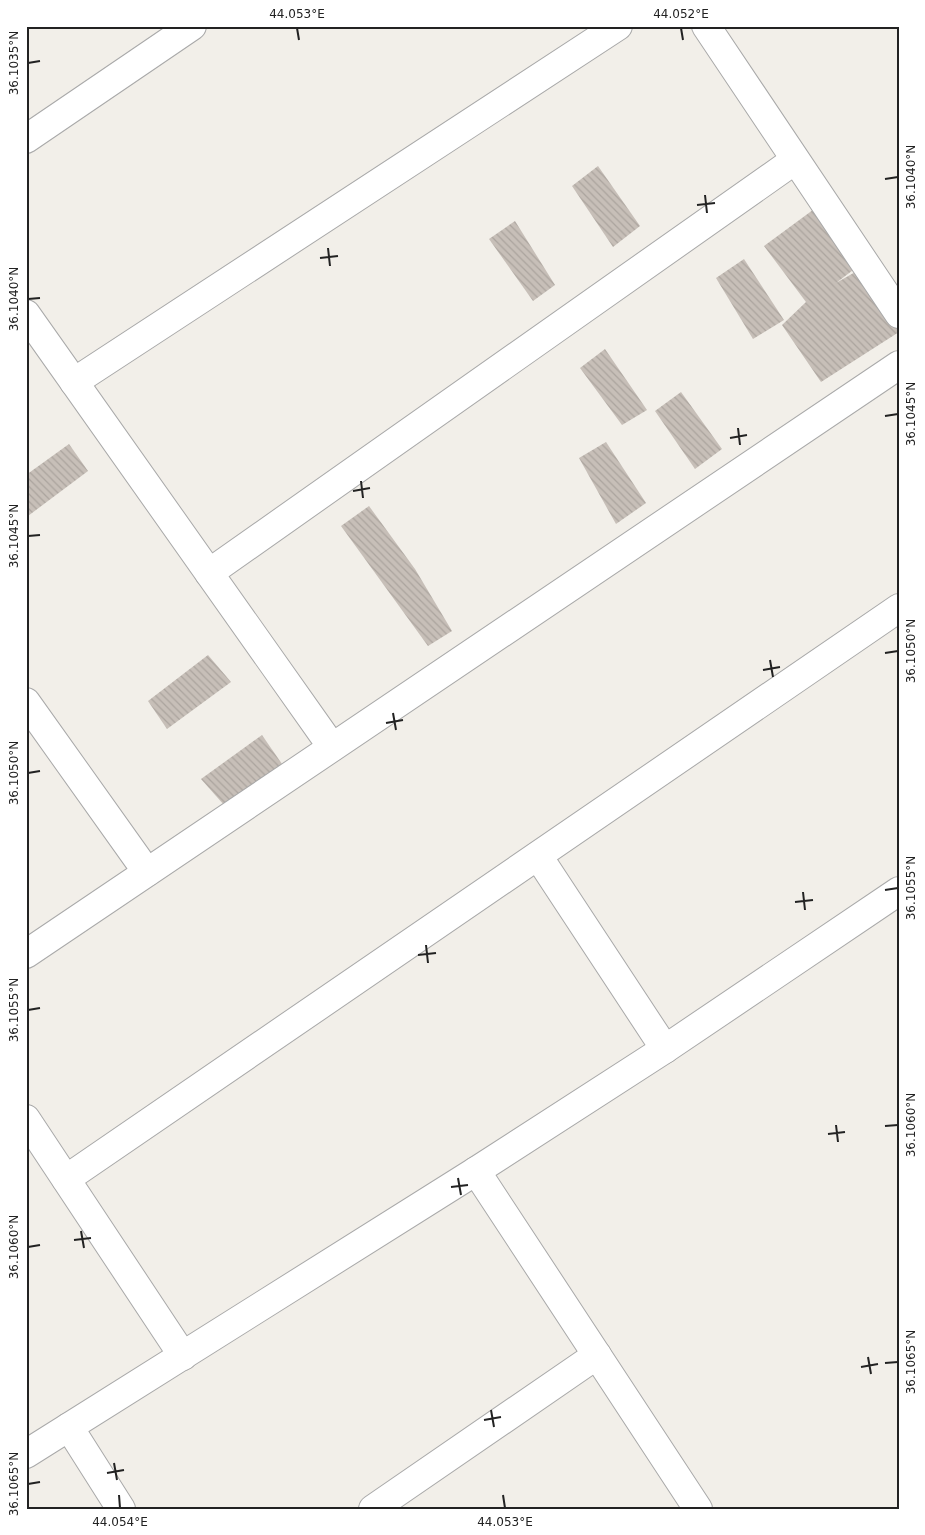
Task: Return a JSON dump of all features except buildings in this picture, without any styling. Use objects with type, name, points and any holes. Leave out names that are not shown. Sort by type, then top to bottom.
[{"type":"street","points":[[26,139],[192,26]]},
{"type":"street","points":[[74,382],[618,26]]},
{"type":"street","points":[[706,26],[899,314]]},
{"type":"street","points":[[209,573],[795,160]]},
{"type":"street","points":[[26,314],[332,747]]},
{"type":"street","points":[[26,954],[899,365]]},
{"type":"street","points":[[66,1178],[899,608]]},
{"type":"street","points":[[27,703],[147,872]]},
{"type":"street","points":[[538,856],[664,1049]]},
{"type":"street","points":[[26,1454],[476,1171],[664,1049],[899,891]]},
{"type":"street","points":[[26,1119],[182,1356]]},
{"type":"street","points":[[476,1171],[698,1509]]},
{"type":"street","points":[[372,1509],[597,1354]]},
{"type":"street","points":[[69,1427],[121,1509]]}]
